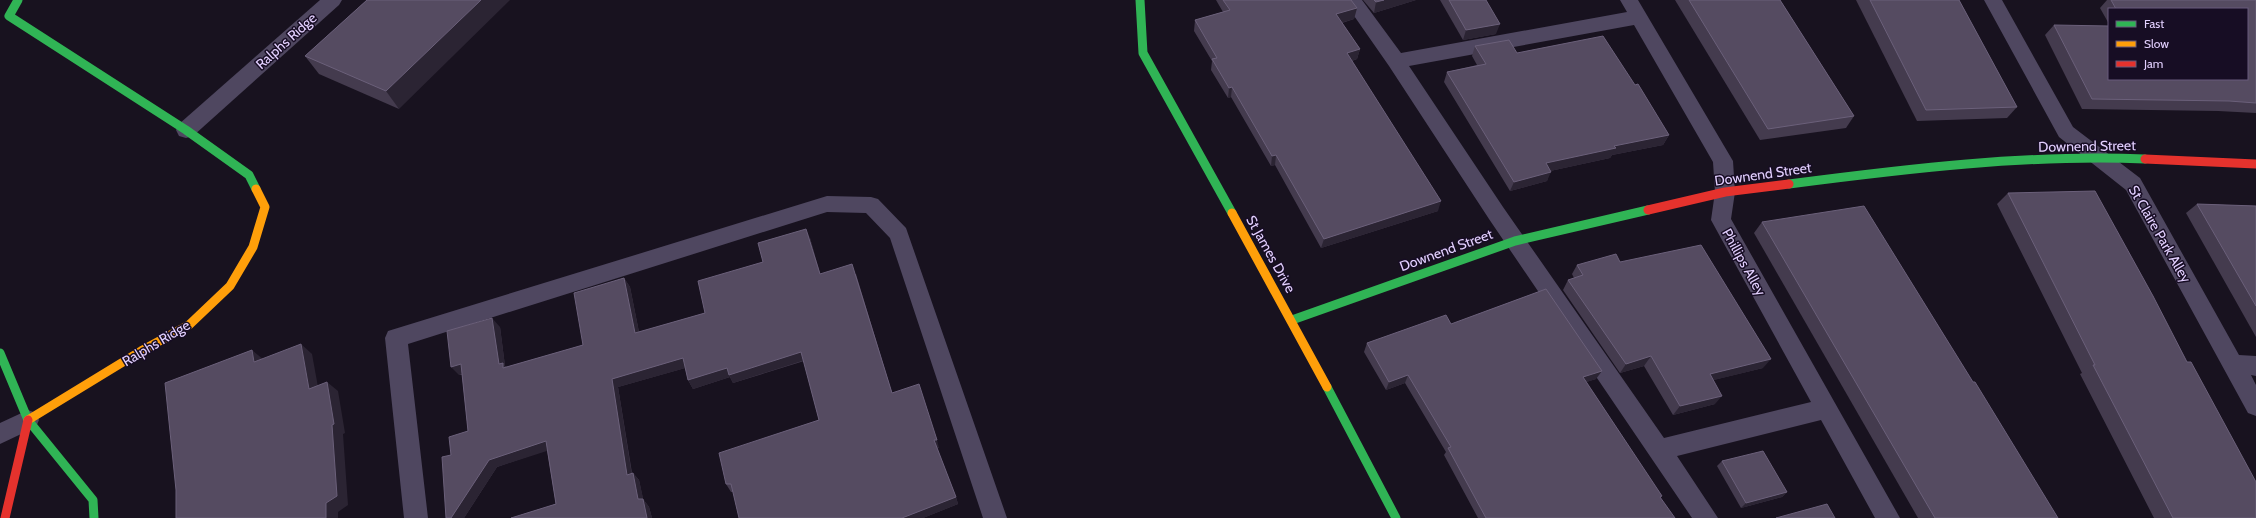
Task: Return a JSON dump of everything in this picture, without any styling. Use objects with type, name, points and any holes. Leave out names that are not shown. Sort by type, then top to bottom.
[{"type":"street","name":"Ralphs Ridge","points":[[18,0],[9,16],[186,130],[249,175],[265,207],[254,247],[230,286],[189,326],[141,351],[28,420]]},
{"type":"street","name":"Ralphs Ridge","points":[[186,130],[332,0]]},
{"type":"street","name":"St James Drive","points":[[1140,0],[1138,4],[1143,53],[1292,320],[1396,518]]},
{"type":"street","name":"Downend Street","points":[[1292,320],[1515,241],[1725,192],[1909,168],[2100,157],[2256,164]]},
{"type":"street","points":[[0,353],[28,420],[93,500],[94,518]]},
{"type":"street","points":[[5,518],[28,420]]},
{"type":"lane","points":[[1352,0],[1396,61],[1515,241],[1706,518]]},
{"type":"lane","name":"St Claire Park Alley","points":[[1993,0],[2066,132],[2133,184],[2256,406]]},
{"type":"lane","points":[[1396,61],[1634,9]]},
{"type":"lane","name":"Phillips Alley","points":[[1634,9],[1723,161],[1725,192],[1721,220],[1888,518]]},
{"type":"lane","points":[[416,518],[396,338],[827,204],[834,204],[871,205],[899,234],[995,518]]},
{"type":"lane","points":[[2233,364],[2256,366]]},
{"type":"lane","points":[[1659,450],[1826,408]]},
{"type":"lane","points":[[0,434],[28,420]]},
{"type":"building","points":[[367,0],[481,0],[386,91],[305,56]]},
{"type":"building","points":[[1223,0],[1351,0],[1357,8],[1336,14],[1360,49],[1347,53],[1441,201],[1324,239],[1276,155],[1272,156],[1232,87],[1229,88],[1212,59],[1217,58],[1195,20],[1230,10]]},
{"type":"building","points":[[1449,0],[1486,0],[1500,24],[1466,30]]},
{"type":"building","points":[[1689,0],[1780,0],[1854,116],[1768,129]]},
{"type":"building","points":[[1870,0],[1959,0],[2017,107],[1926,110]]},
{"type":"building","points":[[2111,0],[2256,0],[2256,103],[2229,101],[2092,99],[2054,25],[2108,26],[2108,80],[2248,80],[2248,8],[2115,8]]},
{"type":"building","points":[[1603,36],[1635,85],[1638,84],[1669,135],[1614,146],[1616,148],[1546,163],[1551,172],[1514,182],[1447,72],[1486,64],[1475,46],[1509,40],[1517,53]]},
{"type":"building","points":[[2095,191],[2153,296],[2187,362],[2191,362],[2256,482],[2256,518],[2173,518],[2093,365],[2095,365],[2008,193]]},
{"type":"building","points":[[2197,204],[2256,206],[2256,306]]},
{"type":"building","points":[[1864,206],[1973,382],[1975,382],[2058,518],[1935,518],[1762,222]]},
{"type":"building","points":[[806,229],[820,274],[852,264],[892,393],[919,384],[937,440],[934,440],[956,497],[902,518],[739,518],[731,484],[726,484],[719,453],[819,420],[801,352],[729,375],[727,368],[688,380],[683,358],[612,379],[627,475],[633,473],[638,499],[643,499],[647,518],[511,518],[556,504],[546,441],[489,460],[451,518],[446,518],[442,457],[451,455],[449,437],[468,431],[461,364],[451,367],[447,331],[492,318],[499,364],[503,363],[503,368],[583,345],[574,293],[624,278],[635,333],[705,313],[698,281],[763,262],[758,243]]},
{"type":"building","points":[[1701,245],[1771,359],[1710,374],[1722,396],[1680,406],[1651,356],[1626,364],[1568,280],[1583,275],[1577,265],[1616,254],[1620,262]]},
{"type":"building","points":[[1546,289],[1602,371],[1583,377],[1675,518],[1486,518],[1448,448],[1451,447],[1408,375],[1389,382],[1367,343],[1446,315],[1451,324]]},
{"type":"building","points":[[301,344],[309,389],[327,382],[334,424],[332,425],[337,496],[326,503],[326,518],[176,518],[176,490],[165,383],[252,350],[254,362]]},
{"type":"building","points":[[1763,451],[1787,492],[1746,503],[1722,461]]},
{"type":"building","points":[[1827,504],[1835,518],[1776,518]]},
{"type":"traffic: fast","points":[[18,0],[9,16],[186,130],[249,175],[256,189]]},
{"type":"traffic: fast","points":[[1140,0],[1143,53],[1232,213]]},
{"type":"traffic: fast","points":[[1789,184],[1909,168],[2100,157],[2145,159]]},
{"type":"traffic: fast","points":[[1292,320],[1515,241],[1648,210]]},
{"type":"traffic: fast","points":[[0,353],[28,420],[93,500],[94,518]]},
{"type":"traffic: fast","points":[[1327,387],[1396,518]]},
{"type":"traffic: slow","points":[[28,420],[141,351],[189,325],[230,286],[253,247],[265,207],[256,189]]},
{"type":"traffic: slow","points":[[1232,213],[1327,387]]},
{"type":"traffic: jam","points":[[2145,159],[2256,164]]},
{"type":"traffic: jam","points":[[1648,210],[1725,192],[1789,184]]},
{"type":"traffic: jam","points":[[5,518],[28,420]]}]
